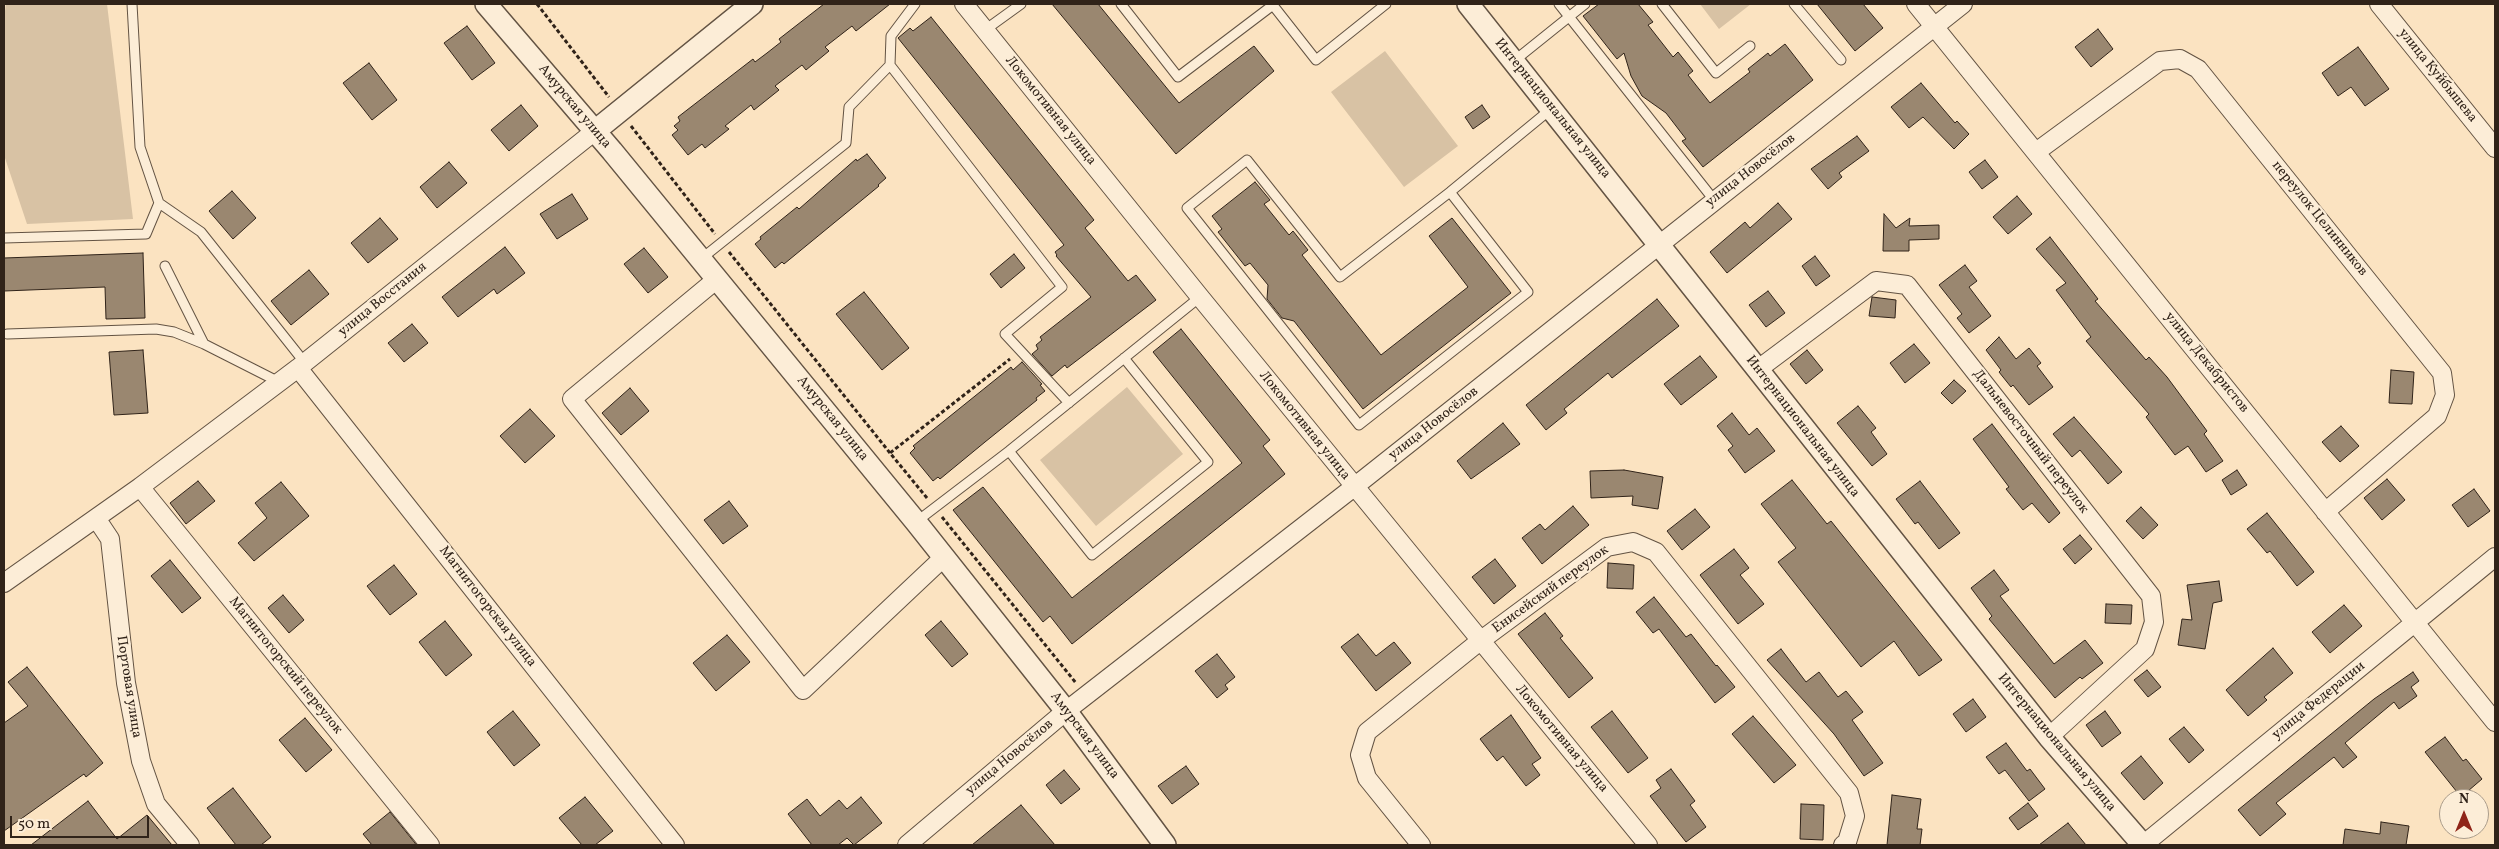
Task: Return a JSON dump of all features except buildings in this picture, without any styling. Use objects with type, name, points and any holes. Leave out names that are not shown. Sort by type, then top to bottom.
[{"type":"street","name":"Амурская улица","points":[[486,4],[717,279],[916,522],[1066,711],[1165,845]]},
{"type":"street","name":"улица Восстания","points":[[4,583],[140,486],[302,365],[752,4]]},
{"type":"street","name":"Локомотивная улица","points":[[964,4],[1354,487],[1648,845]]},
{"type":"street","name":"Интернациональная улица","points":[[1468,4],[2049,737],[2143,845]]},
{"type":"street","name":"улица Декабристов","points":[[1916,4],[2495,722]]},
{"type":"street","name":"улица Новосёлов","points":[[907,845],[1066,711],[1354,487],[1963,4]]},
{"type":"street","name":"улица Куйбышева","points":[[2379,4],[2495,148]]},
{"type":"street","name":"переулок Целинников","points":[[2036,152],[2160,61],[2180,59],[2198,69],[2442,373],[2444,395],[2437,416],[2325,512]]},
{"type":"street","points":[[717,279],[572,399],[803,690],[943,558]]},
{"type":"street","name":"Дальневосточный переулок","points":[[1757,370],[1876,281],[1907,285],[2151,596],[2154,622],[2145,648],[2049,737]]},
{"type":"street","name":"Магнитогорская улица","points":[[302,365],[675,845]]},
{"type":"street","name":"Магнитогорский переулок","points":[[140,486],[430,845]]},
{"type":"street","name":"Портовая улица","points":[[96,518],[110,539],[126,683],[141,761],[156,804],[190,845]]},
{"type":"street","name":"Енисейский переулок","points":[[1421,845],[1367,778],[1360,755],[1367,732],[1480,641],[1607,547],[1633,542],[1656,552],[1849,793],[1855,816],[1847,842],[1843,845]]},
{"type":"street","name":"улица Федерации","points":[[2143,845],[2495,557]]},
{"type":"lane","points":[[132,4],[140,147],[159,203],[201,232],[302,365]]},
{"type":"lane","points":[[916,4],[891,36],[890,65],[1062,287],[1005,334],[1069,403]]},
{"type":"lane","points":[[985,30],[1021,4]]},
{"type":"lane","points":[[1121,4],[1178,77],[1272,5],[1316,60],[1386,4]]},
{"type":"lane","points":[[1559,4],[1714,200]]},
{"type":"lane","points":[[1514,61],[1585,4]]},
{"type":"lane","points":[[1662,4],[1716,72],[1750,46]]},
{"type":"lane","points":[[1794,4],[1841,60]]},
{"type":"lane","points":[[701,260],[846,142],[848,107],[890,65]]},
{"type":"lane","points":[[1450,192],[1528,292],[1358,425],[1187,208],[1248,160],[1340,277],[1450,192],[1552,109]]},
{"type":"lane","points":[[4,238],[146,234],[159,203]]},
{"type":"lane","points":[[165,266],[204,344]]},
{"type":"lane","points":[[916,522],[1009,451],[1200,297]]},
{"type":"lane","points":[[7,334],[156,329],[174,332],[204,344],[279,382]]},
{"type":"lane","points":[[1009,451],[1092,555],[1208,462],[1124,358]]},
{"type":"path","points":[[536,4],[722,243],[1086,696]]},
{"type":"path","points":[[890,453],[1020,351]]},
{"type":"shaded area","points":[[6,4],[107,4],[133,219],[27,224],[4,155],[4,18]]},
{"type":"shaded area","points":[[1700,4],[1751,4],[1719,29]]},
{"type":"shaded area","points":[[1385,51],[1458,146],[1404,187],[1331,92]]},
{"type":"shaded area","points":[[1127,387],[1183,454],[1096,526],[1040,460]]}]
